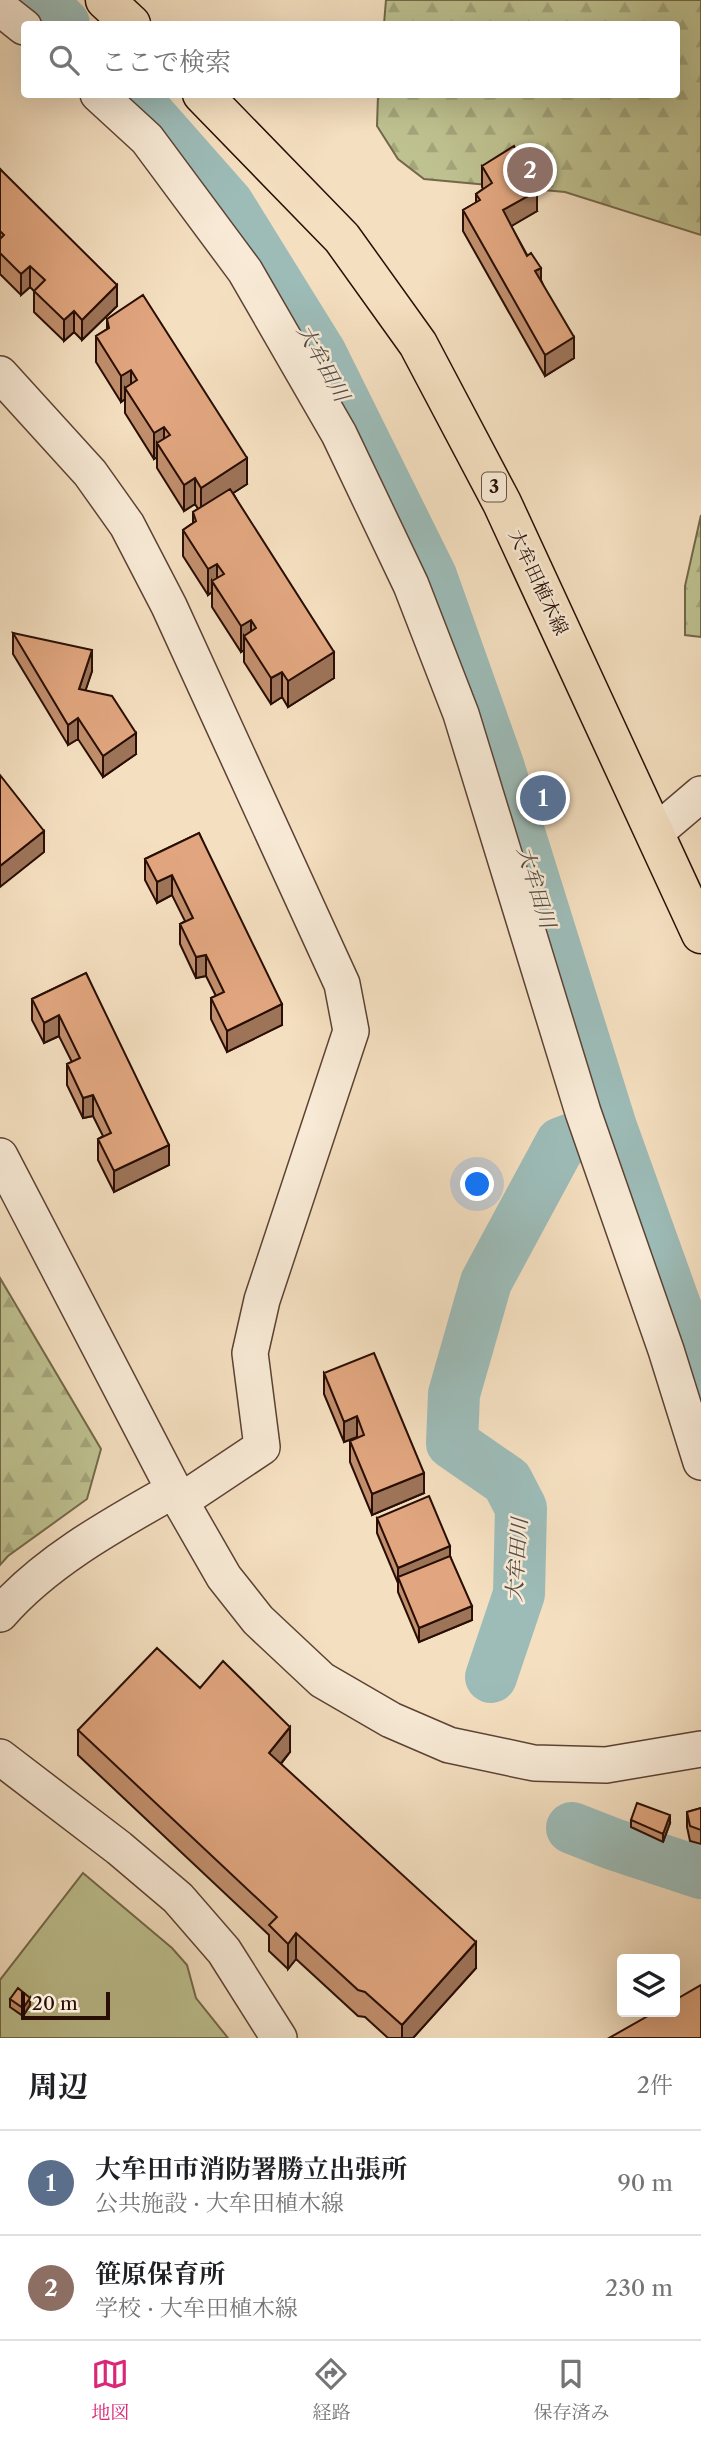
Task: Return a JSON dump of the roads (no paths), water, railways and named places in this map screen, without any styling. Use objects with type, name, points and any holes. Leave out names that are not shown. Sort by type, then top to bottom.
[{"type":"main road","points":[[105,0],[128,21]]},
{"type":"main road","name":"大牟田植木線","points":[[206,98],[342,237],[418,344],[502,503],[701,934]]},
{"type":"street","points":[[102,98],[147,139],[245,271],[339,434],[411,585],[461,714],[589,1128],[701,1462]]},
{"type":"street","points":[[0,374],[90,473],[139,548],[169,606],[342,984],[351,1031],[262,1300],[250,1353],[261,1447],[178,1495],[93,1536],[13,1598],[0,1614]]},
{"type":"street","points":[[654,834],[701,794]]},
{"type":"street","points":[[0,1156],[224,1577],[258,1620],[322,1680],[391,1720],[449,1745],[534,1763],[606,1765],[701,1749]]},
{"type":"street","points":[[0,1757],[178,1898],[224,1951],[279,2038]]},
{"type":"waterway","name":"大牟田川","points":[[39,0],[61,21]]},
{"type":"waterway","name":"大牟田川","points":[[135,98],[228,204],[321,354],[431,576],[498,765],[611,1127],[561,1143],[486,1282],[454,1394],[452,1443],[507,1481],[521,1508],[519,1594],[491,1677]]},
{"type":"waterway","points":[[611,1127],[701,1378]]},
{"type":"waterway","name":"大牟田川","points":[[572,1828],[701,1873]]},
{"type":"place","name":"笹原保育所","points":[[530,170]]},
{"type":"place","name":"大牟田市消防署勝立出張所","points":[[543,798]]}]
